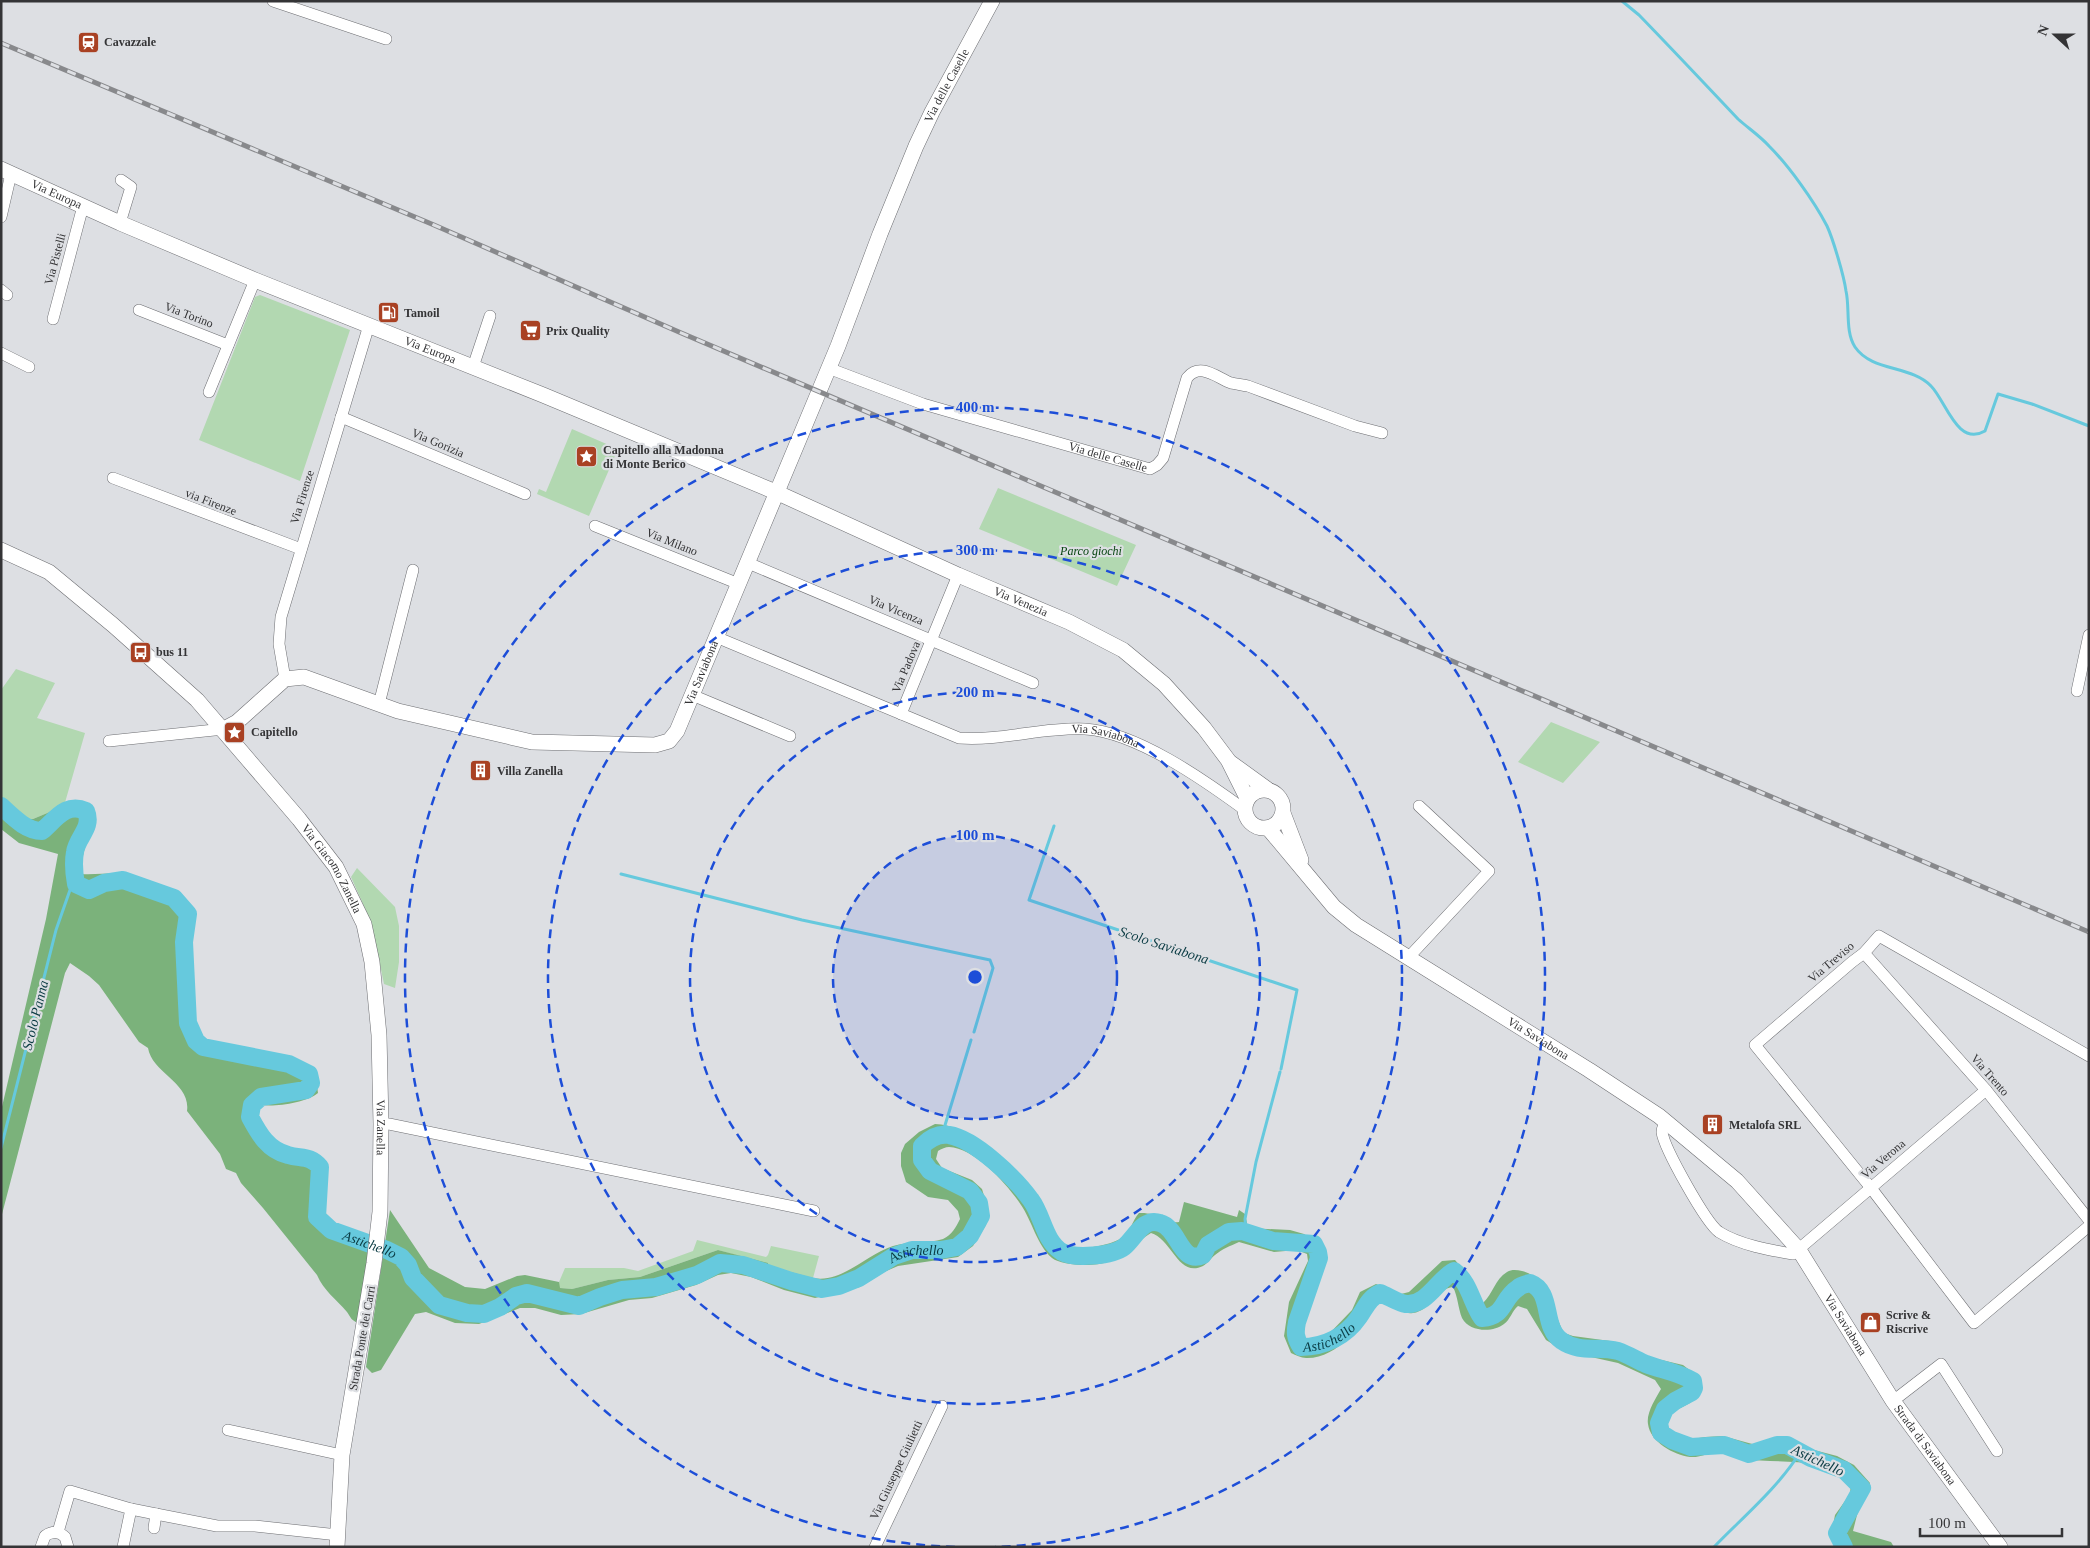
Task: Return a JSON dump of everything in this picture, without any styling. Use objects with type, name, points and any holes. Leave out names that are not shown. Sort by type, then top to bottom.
[{"type":"street","points":[[273,1],[386,39]]},
{"type":"street","name":"Via delle Caselle","points":[[716,637],[778,493],[916,146],[992,1]]},
{"type":"street","points":[[1,217],[6,171]]},
{"type":"street","name":"Via Europa","points":[[6,171],[120,223],[255,280],[473,367],[778,493]]},
{"type":"street","points":[[120,223],[131,187],[121,180]]},
{"type":"street","name":"Via Pistelli","points":[[53,319],[84,206]]},
{"type":"street","points":[[209,392],[255,280]]},
{"type":"street","name":"Via Torino","points":[[139,310],[228,345]]},
{"type":"street","points":[[473,367],[490,316]]},
{"type":"street","name":"Via Firenze","points":[[285,679],[279,644],[280,617],[369,325]]},
{"type":"street","points":[[1,353],[29,367]]},
{"type":"street","name":"Via delle Caselle","points":[[828,368],[923,404],[1150,469],[1163,458],[1187,378],[1198,370],[1205,371],[1232,383],[1248,386],[1355,426],[1382,433]]},
{"type":"street","name":"Via Gorizia","points":[[341,417],[525,494]]},
{"type":"street","name":"via Firenze","points":[[113,478],[301,549]]},
{"type":"street","name":"Via Venezia","points":[[778,493],[958,575],[1069,622],[1123,650],[1164,684],[1204,728],[1228,760],[1246,804]]},
{"type":"street","name":"Via Milano","points":[[595,526],[739,584]]},
{"type":"street","name":"Via Giacomo Zanella","points":[[1,550],[49,572],[197,700],[300,819],[336,867],[364,924],[372,962],[379,1035]]},
{"type":"street","name":"Via Vicenza","points":[[748,563],[1033,683]]},
{"type":"street","points":[[378,704],[413,570]]},
{"type":"street","name":"Via Padova","points":[[901,714],[958,575]]},
{"type":"street","points":[[2077,691],[2089,635]]},
{"type":"street","name":"Via Saviabona","points":[[285,679],[304,677],[398,711],[532,742],[655,745],[669,741],[677,731],[716,637],[959,738],[996,738],[1056,730],[1086,729],[1116,735],[1163,756],[1218,790],[1246,804],[1249,821],[1254,825],[1268,828]]},
{"type":"street","points":[[109,741],[224,729],[237,722],[285,679]]},
{"type":"street","points":[[692,694],[790,736]]},
{"type":"street","name":"Via Venezia","points":[[1228,760],[1267,789]]},
{"type":"street","points":[[1246,804],[1256,791],[1267,789],[1278,795],[1282,800],[1283,813],[1305,870]]},
{"type":"street","points":[[1408,958],[1489,871],[1419,806]]},
{"type":"street","points":[[1283,813],[1279,821],[1268,828],[1305,870]]},
{"type":"street","name":"Via Saviabona","points":[[1305,870],[1334,907],[1356,925],[1589,1070],[1666,1122],[1737,1181],[1799,1250],[1893,1401]]},
{"type":"street","name":"Via Treviso","points":[[1871,1188],[1755,1045],[1864,953],[1879,936],[2089,1056]]},
{"type":"street","name":"Via Trento","points":[[1864,953],[1986,1090],[2089,1220]]},
{"type":"street","name":"Via Zanella","points":[[379,1035],[381,1124],[380,1221]]},
{"type":"street","name":"Via Verona","points":[[1799,1250],[1986,1090]]},
{"type":"street","points":[[1666,1122],[1663,1128],[1664,1140],[1692,1195],[1709,1222],[1719,1232],[1774,1251],[1793,1254],[1799,1250]]},
{"type":"street","points":[[381,1124],[389,1124],[814,1211]]},
{"type":"street","points":[[1871,1188],[1974,1322],[2089,1226]]},
{"type":"street","name":"Strada Ponte dei Carri","points":[[58,1532],[70,1491],[131,1509],[217,1526],[255,1526],[338,1541],[342,1455],[380,1221]]},
{"type":"street","name":"Strada di Saviabona","points":[[1997,1451],[1941,1364],[1893,1401],[2000,1547]]},
{"type":"street","name":"Via Giuseppe Giulietti","points":[[875,1547],[942,1406]]},
{"type":"street","points":[[228,1430],[342,1455]]},
{"type":"street","points":[[123,1547],[131,1509]]},
{"type":"street","points":[[154,1528],[156,1514]]},
{"type":"street","points":[[41,1547],[45,1536],[49,1533],[58,1532],[65,1537],[68,1547]]},
{"type":"green space","points":[[260,295],[350,330],[300,481],[199,440],[255,297]]},
{"type":"green space","points":[[572,429],[618,449],[589,516],[537,494],[539,489],[546,492]]},
{"type":"green space","name":"Parco giochi","points":[[998,488],[1136,545],[1117,586],[979,529]]},
{"type":"green space","points":[[16,669],[55,683],[37,718],[85,733],[64,806],[33,819],[21,819],[1,801],[1,690]]},
{"type":"green space","points":[[1551,722],[1600,742],[1563,783],[1518,762]]},
{"type":"green space","points":[[1,801],[22,819],[33,819],[64,806],[94,810],[81,864],[81,874],[122,873],[135,876],[165,888],[175,894],[189,908],[192,915],[192,927],[187,946],[189,1008],[195,1031],[200,1039],[288,1058],[300,1063],[313,1074],[318,1093],[291,1104],[261,1105],[253,1114],[266,1133],[284,1149],[323,1160],[327,1175],[323,1201],[329,1218],[343,1227],[372,1237],[358,1323],[351,1319],[327,1290],[317,1275],[241,1183],[236,1173],[226,1169],[220,1154],[187,1111],[187,1101],[183,1093],[156,1064],[148,1048],[139,1042],[99,985],[70,963],[65,973],[1,1218],[1,1111],[46,919],[58,854],[19,843],[1,829]]},
{"type":"green space","points":[[357,868],[395,907],[399,926],[399,962],[395,988],[384,984],[371,922],[351,877]]},
{"type":"green space","points":[[935,1124],[959,1130],[970,1136],[1001,1161],[1037,1198],[1042,1206],[1051,1237],[1060,1245],[1088,1248],[1117,1241],[1126,1235],[1139,1213],[1151,1214],[1169,1221],[1179,1222],[1184,1202],[1237,1217],[1239,1210],[1245,1214],[1248,1228],[1290,1230],[1304,1234],[1324,1247],[1296,1329],[1298,1337],[1306,1344],[1314,1343],[1326,1337],[1352,1310],[1360,1292],[1376,1284],[1401,1294],[1409,1292],[1442,1261],[1455,1260],[1469,1276],[1479,1299],[1483,1303],[1503,1275],[1511,1270],[1522,1271],[1538,1280],[1544,1288],[1564,1333],[1610,1341],[1636,1354],[1683,1365],[1696,1375],[1699,1395],[1690,1403],[1669,1414],[1664,1428],[1686,1440],[1723,1436],[1756,1445],[1775,1439],[1787,1440],[1837,1456],[1854,1465],[1870,1483],[1857,1515],[1853,1531],[1891,1542],[1894,1547],[1837,1547],[1831,1536],[1835,1515],[1850,1494],[1851,1483],[1840,1474],[1828,1468],[1800,1462],[1742,1459],[1720,1452],[1690,1457],[1670,1450],[1658,1442],[1650,1431],[1648,1424],[1650,1410],[1661,1389],[1655,1380],[1618,1363],[1564,1351],[1546,1340],[1527,1309],[1518,1306],[1506,1322],[1499,1327],[1482,1330],[1465,1323],[1453,1287],[1443,1291],[1424,1308],[1413,1313],[1404,1312],[1379,1303],[1348,1339],[1338,1347],[1318,1357],[1302,1358],[1291,1353],[1284,1336],[1289,1302],[1308,1261],[1307,1254],[1297,1250],[1274,1252],[1239,1242],[1220,1251],[1203,1266],[1194,1268],[1187,1267],[1164,1242],[1151,1233],[1125,1253],[1102,1264],[1063,1263],[1052,1258],[1047,1253],[1038,1240],[1021,1205],[999,1178],[969,1154],[949,1147],[938,1151],[936,1159],[942,1168],[972,1180],[982,1189],[988,1209],[986,1225],[973,1246],[958,1257],[898,1266],[884,1272],[860,1287],[815,1298],[784,1290],[751,1277],[731,1273],[718,1275],[696,1285],[652,1298],[629,1300],[581,1314],[561,1315],[535,1308],[520,1308],[479,1324],[455,1323],[426,1312],[415,1314],[381,1370],[372,1373],[366,1367],[390,1210],[429,1268],[465,1287],[485,1289],[517,1276],[525,1275],[559,1282],[560,1288],[572,1289],[608,1280],[640,1277],[718,1250],[768,1263],[768,1266],[823,1279],[844,1273],[893,1246],[937,1241],[949,1235],[953,1230],[960,1219],[958,1211],[948,1200],[928,1197],[906,1182],[901,1166],[901,1153],[905,1144],[919,1132]]},
{"type":"green space","points":[[697,1240],[766,1257],[771,1246],[819,1256],[813,1278],[718,1250],[640,1277],[608,1280],[572,1289],[559,1288],[559,1282],[565,1268],[624,1268],[638,1271],[693,1251]]},
{"type":"waterway","points":[[1622,1],[1639,15],[1738,119],[1765,142],[1785,163],[1808,195],[1822,216],[1832,240],[1845,284],[1850,334],[1855,347],[1862,355],[1881,365],[1923,379],[1931,386],[1953,420],[1967,433],[1975,434],[1985,431],[1998,394],[2032,404],[2089,426]]},
{"type":"waterway","name":"Astichello","points":[[1,806],[25,826],[42,831],[67,810],[79,809],[86,811],[88,822],[76,847],[74,856],[76,884],[89,890],[104,883],[123,880],[174,898],[188,914],[184,942],[188,1023],[196,1041],[203,1047],[289,1064],[309,1074],[311,1083],[306,1090],[261,1097],[252,1105],[250,1117],[253,1123],[265,1140],[281,1153],[309,1159],[320,1167],[317,1217],[331,1230],[401,1257],[408,1265],[413,1278],[439,1305],[467,1313],[484,1314],[500,1307],[516,1296],[527,1293],[579,1306],[622,1290],[656,1287],[697,1275],[720,1263],[743,1265],[822,1289],[839,1286],[859,1278],[894,1256],[912,1250],[941,1250],[957,1247],[970,1236],[981,1216],[979,1203],[970,1191],[930,1171],[922,1160],[922,1146],[925,1143],[937,1136],[949,1135],[971,1144],[1005,1171],[1035,1206],[1051,1241],[1062,1252],[1068,1254],[1093,1256],[1111,1253],[1124,1247],[1140,1229],[1154,1222],[1166,1226],[1184,1251],[1195,1257],[1203,1255],[1208,1245],[1229,1232],[1242,1231],[1273,1241],[1314,1244],[1319,1258],[1296,1326],[1297,1338],[1301,1347],[1326,1343],[1341,1335],[1354,1324],[1370,1300],[1380,1293],[1406,1304],[1420,1301],[1454,1271],[1464,1281],[1482,1318],[1495,1314],[1513,1292],[1521,1286],[1530,1283],[1542,1294],[1556,1335],[1568,1345],[1618,1351],[1646,1364],[1676,1373],[1693,1381],[1694,1388],[1692,1392],[1665,1409],[1659,1423],[1661,1433],[1672,1440],[1691,1447],[1724,1445],[1749,1454],[1777,1445],[1787,1445],[1811,1458],[1844,1470],[1862,1488],[1837,1533],[1844,1547]]},
{"type":"waterway","name":"Scolo Saviabona","points":[[1054,826],[1029,900],[1297,990],[1281,1069]]},
{"type":"waterway","points":[[621,874],[802,920],[990,960],[993,968],[974,1032]]},
{"type":"waterway","name":"Scolo Panna","points":[[1,1148],[56,930],[70,890],[76,884]]},
{"type":"waterway","points":[[942,1135],[971,1040]]},
{"type":"waterway","name":"Scolo Saviabona","points":[[1246,1232],[1245,1219],[1256,1162],[1280,1072]]},
{"type":"waterway","points":[[1714,1547],[1782,1477],[1801,1451]]},
{"type":"railway","points":[[1,43],[434,225],[679,332],[2089,932]]},
{"type":"place","name":"Cavazzale","points":[[88,42]]},
{"type":"place","name":"Tamoil","points":[[388,313]]},
{"type":"place","name":"Prix Quality","points":[[530,331]]},
{"type":"place","name":"Capitello alla Madonna di Monte Berico","points":[[587,457]]},
{"type":"place","name":"bus 11","points":[[140,652]]},
{"type":"place","name":"Capitello","points":[[235,732]]},
{"type":"place","name":"Villa Zanella","points":[[481,771]]},
{"type":"place","name":"Metalofa SRL","points":[[1713,1125]]},
{"type":"place","name":"Scrive & Riscrive","points":[[1870,1322]]}]
